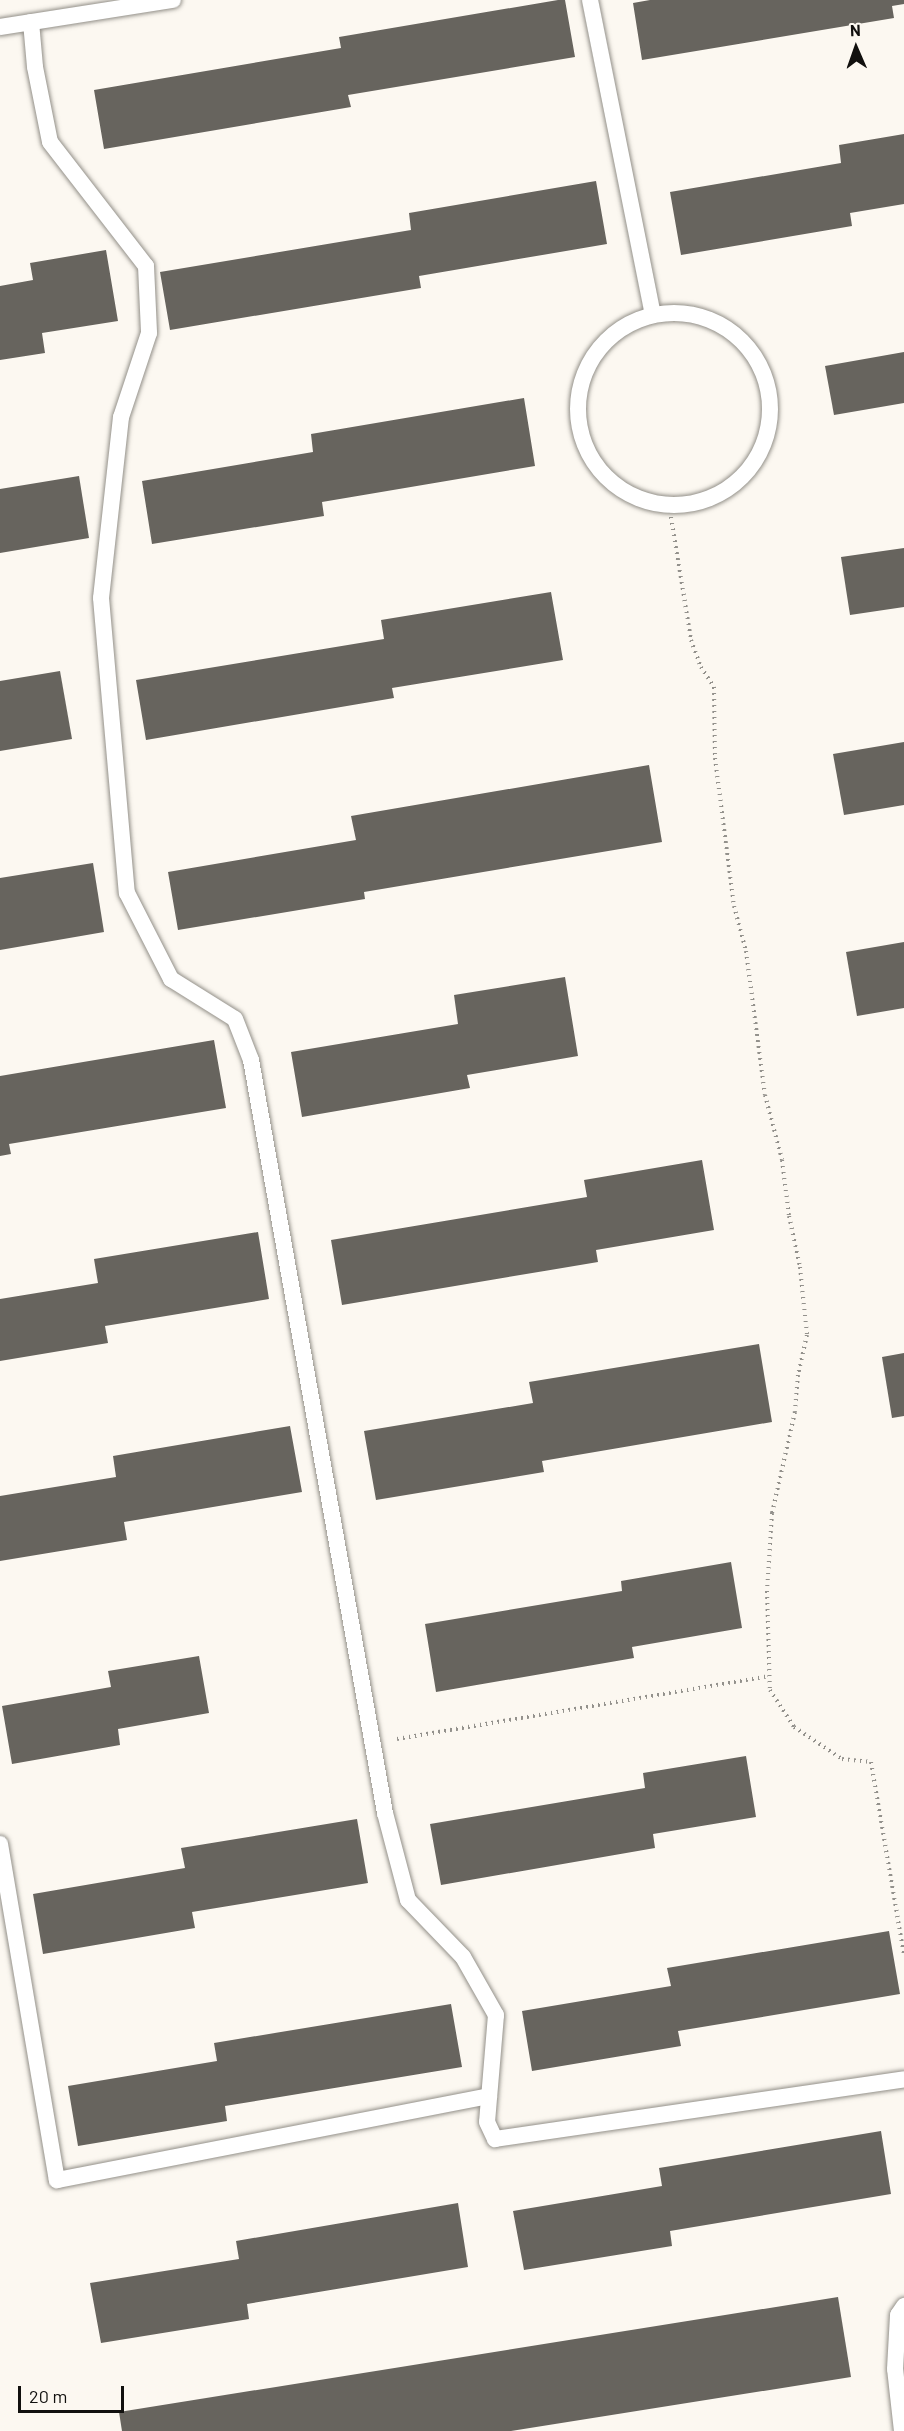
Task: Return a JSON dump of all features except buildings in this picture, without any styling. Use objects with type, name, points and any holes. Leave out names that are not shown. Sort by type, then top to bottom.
[{"type":"lane","points":[[0,27],[173,0]]},
{"type":"lane","points":[[590,0],[653,314]]},
{"type":"lane","points":[[31,22],[35,67],[50,142],[146,266],[149,333],[121,417],[100,598],[128,893],[171,979],[236,1019],[251,1060],[385,1813],[408,1900],[463,1957],[496,2015],[487,2122],[495,2139],[904,2079]]},
{"type":"lane","points":[[687,313],[720,323],[747,344],[767,379],[771,419],[759,457],[733,486],[697,504],[657,504],[620,490],[592,461],[578,424],[580,384],[595,352],[621,327],[653,314],[687,313]]},
{"type":"lane","points":[[0,1844],[57,2180],[489,2096]]},
{"type":"lane","points":[[902,2431],[895,2369],[898,2315],[904,2306]]},
{"type":"path","points":[[669,504],[691,640],[701,667],[714,687],[715,758],[734,906],[753,996],[765,1095],[782,1160],[789,1216],[800,1267],[807,1335],[798,1375],[795,1412],[772,1512],[767,1592],[770,1690],[794,1727],[842,1760],[871,1762],[904,1956]]},
{"type":"path","points":[[372,1743],[768,1676]]}]
